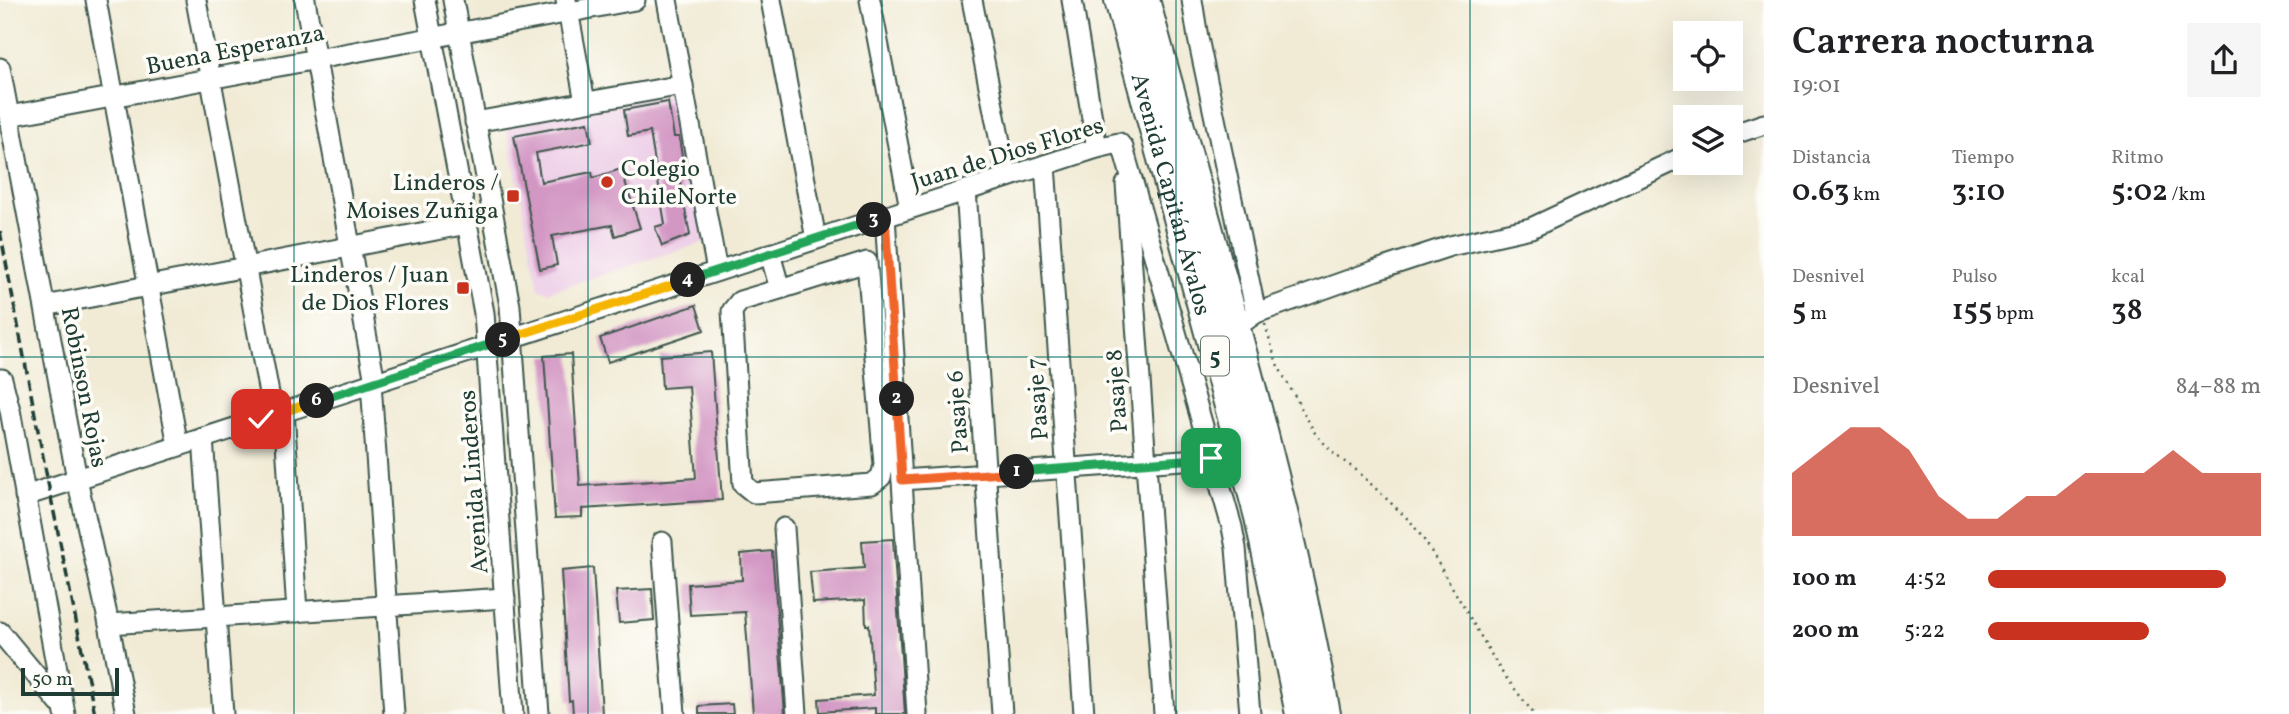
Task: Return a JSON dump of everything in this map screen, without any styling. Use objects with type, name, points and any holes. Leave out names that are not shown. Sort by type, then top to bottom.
[{"type":"highway","name":"Avenida Capitán Ávalos","points":[[1119,0],[1259,517],[1300,714]]},
{"type":"highway","name":"Avenida Capitán Ávalos","points":[[1145,0],[1245,321],[1326,714]]},
{"type":"street","points":[[96,0],[178,446]]},
{"type":"street","points":[[196,0],[246,267],[279,413],[297,612]]},
{"type":"street","points":[[305,0],[351,246],[373,382],[394,714]]},
{"type":"street","name":"Avenida Linderos","points":[[425,0],[488,345],[513,714]]},
{"type":"street","name":"Avenida Linderos","points":[[453,0],[513,337],[539,714]]},
{"type":"street","name":"Buena Esperanza","points":[[9,117],[459,33],[567,6],[635,0]]},
{"type":"street","points":[[667,0],[717,271]]},
{"type":"street","points":[[771,0],[816,239]]},
{"type":"street","points":[[870,0],[910,208]]},
{"type":"street","points":[[972,0],[1007,177]]},
{"type":"street","points":[[1072,0],[1097,148]]},
{"type":"street","points":[[1192,0],[1245,321],[1450,246],[1531,228],[1673,162]]},
{"type":"street","points":[[567,6],[585,102]]},
{"type":"street","name":"Robinson Rojas","points":[[0,68],[77,479],[126,714]]},
{"type":"street","points":[[475,122],[682,85]]},
{"type":"street","points":[[1743,131],[1764,124]]},
{"type":"street","name":"Juan de Dios Flores","points":[[25,496],[1097,148],[1114,143],[1124,148]]},
{"type":"street","name":"Avenida Capitán Ávalos","points":[[1124,148],[1233,527],[1250,714]]},
{"type":"street","name":"Pasaje 8","points":[[1124,148],[1164,714]]},
{"type":"street","name":"Pasaje 7","points":[[1045,165],[1084,714]]},
{"type":"street","name":"Pasaje 6","points":[[966,190],[1002,714]]},
{"type":"street","points":[[885,216],[917,714]]},
{"type":"street","points":[[45,306],[467,224]]},
{"type":"street","points":[[770,254],[780,289]]},
{"type":"street","points":[[867,262],[884,465],[881,477],[872,484],[754,493],[743,484],[732,311],[740,301],[780,289],[867,262]]},
{"type":"street","points":[[0,379],[10,410],[58,708]]},
{"type":"street","points":[[203,438],[223,714]]},
{"type":"street","points":[[902,480],[1211,458]]},
{"type":"street","points":[[784,528],[797,714]]},
{"type":"street","points":[[662,542],[675,714]]},
{"type":"street","points":[[109,624],[505,598]]},
{"type":"street","points":[[0,632],[58,708]]},
{"type":"path","points":[[1245,321],[1265,324],[1277,364],[1315,433],[1334,454],[1356,470],[1411,523],[1427,544],[1501,671],[1534,714]]},
{"type":"shaded area","name":"Colegio ChileNorte","points":[[674,92],[682,99],[708,241],[548,292],[539,289],[506,124]]},
{"type":"building","points":[[668,102],[674,137],[679,137],[685,176],[679,177],[690,235],[662,246],[655,227],[665,224],[650,132],[628,136],[624,110]]},
{"type":"building","points":[[588,122],[592,142],[536,153],[541,182],[592,172],[593,178],[621,169],[640,228],[615,236],[612,225],[552,236],[557,265],[540,269],[514,136]]},
{"type":"building","points":[[696,305],[704,330],[608,362],[600,338]]},
{"type":"building","points":[[711,352],[722,500],[582,509],[582,517],[555,518],[544,356],[571,354],[580,486],[696,478],[689,386],[662,388],[660,356]]},
{"type":"building","points":[[893,539],[905,714],[875,714],[875,708],[820,712],[819,699],[874,695],[869,625],[866,625],[865,600],[813,603],[810,572],[864,568],[862,541]]},
{"type":"building","points":[[772,551],[785,714],[753,714],[745,612],[690,615],[688,584],[742,580],[741,554]]},
{"type":"building","points":[[593,568],[602,714],[573,714],[572,700],[569,701],[561,571]]},
{"type":"building","points":[[652,589],[654,620],[619,623],[616,591]]},
{"type":"building","points":[[732,704],[733,714],[699,714],[699,706]]},
{"type":"railway","points":[[0,231],[95,714]]},
{"type":"place","name":"Colegio ChileNorte","points":[[607,182]]},
{"type":"place","name":"Linderos / Moises Zuñiga","points":[[513,196]]},
{"type":"place","name":"Linderos / Juan de Dios Flores","points":[[463,288]]},
{"type":"route","points":[[261,419],[885,216],[902,480],[1211,458]]}]
